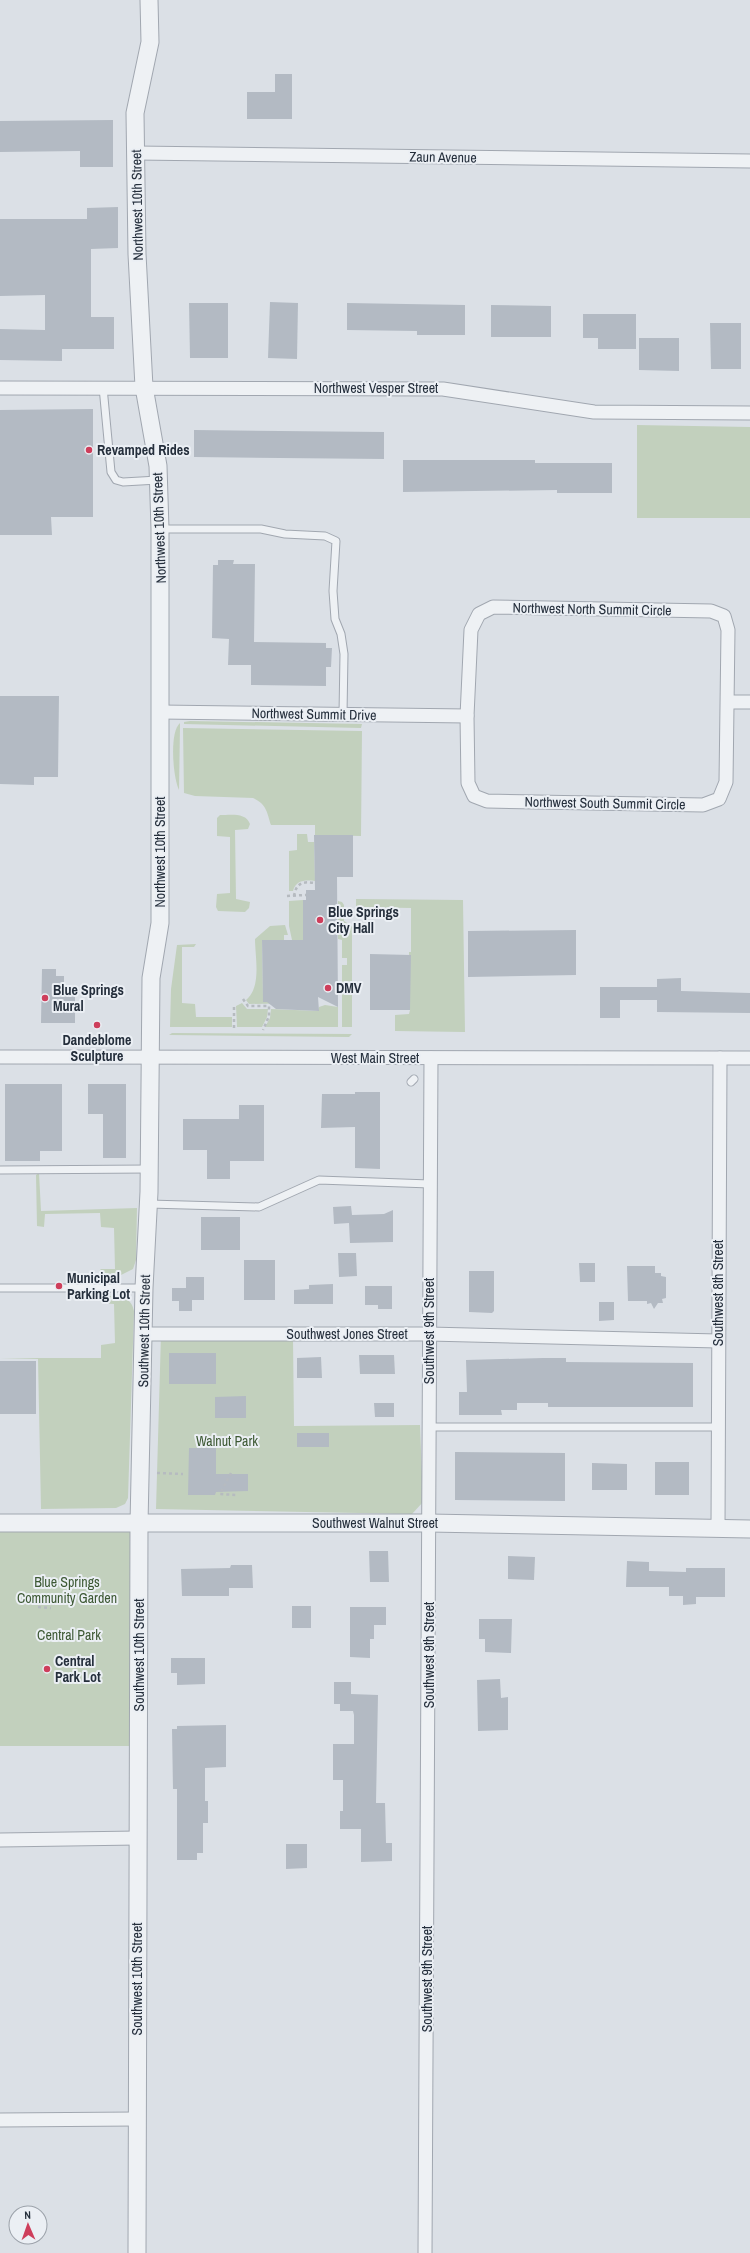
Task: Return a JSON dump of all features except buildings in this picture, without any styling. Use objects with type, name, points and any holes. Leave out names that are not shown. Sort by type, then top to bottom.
[{"type":"street","name":"Northwest 10th Street","points":[[149,0],[150,42],[135,113],[137,254],[144,387],[158,480],[160,529],[160,923],[151,978],[151,1058]]},
{"type":"street","name":"Zaun Avenue","points":[[136,153],[750,161]]},
{"type":"street","name":"Northwest Vesper Street","points":[[0,388],[144,387],[444,389],[594,412],[750,413]]},
{"type":"street","name":"Northwest North Summit Circle","points":[[467,716],[471,630],[479,614],[493,607],[711,611],[724,616],[728,630],[728,702]]},
{"type":"street","points":[[728,702],[750,702]]},
{"type":"street","name":"Northwest South Summit Circle","points":[[467,716],[468,783],[474,796],[487,801],[703,805],[718,799],[726,782],[728,702]]},
{"type":"street","name":"Northwest Summit Drive","points":[[160,712],[467,716]]},
{"type":"street","name":"West Main Street","points":[[0,1057],[750,1058]]},
{"type":"street","name":"Southwest 10th Street","points":[[137,2253],[136,2119],[139,1524],[144,1288],[149,1204],[151,1058]]},
{"type":"street","name":"Southwest 9th Street","points":[[425,2253],[430,1523],[429,1334],[431,1058]]},
{"type":"street","name":"Southwest 8th Street","points":[[718,1528],[720,1058]]},
{"type":"street","name":"Southwest Jones Street","points":[[143,1334],[429,1334],[718,1341]]},
{"type":"street","name":"Southwest Walnut Street","points":[[0,1523],[430,1523],[750,1529]]},
{"type":"street","points":[[0,1840],[138,1838]]},
{"type":"street","points":[[0,2120],[136,2119]]},
{"type":"lane","points":[[104,387],[112,472],[116,480],[123,482],[158,480]]},
{"type":"lane","points":[[160,529],[261,529],[285,534],[325,536],[336,541],[334,590],[335,619],[341,634],[344,654],[343,714]]},
{"type":"lane","points":[[0,1170],[149,1169]]},
{"type":"lane","points":[[149,1204],[259,1207],[319,1180],[430,1184]]},
{"type":"lane","points":[[0,1288],[144,1288]]},
{"type":"lane","points":[[429,1427],[718,1427]]},
{"type":"path","points":[[294,896],[296,886],[299,884],[314,883]]},
{"type":"path","points":[[287,896],[306,896]]},
{"type":"path","points":[[242,999],[248,1006],[269,1006],[269,1016],[263,1030]]},
{"type":"path","points":[[234,1007],[234,1030]]},
{"type":"path","points":[[157,1473],[183,1474]]},
{"type":"path","points":[[231,1473],[220,1494],[236,1495]]},
{"type":"path","points":[[38,1607],[51,1608]]},
{"type":"path","points":[[71,1632],[74,1629]]},
{"type":"green space","points":[[637,425],[750,427],[750,518],[637,518]]},
{"type":"green space","points":[[184,722],[362,724],[361,728],[184,724]]},
{"type":"green space","points":[[180,723],[179,790],[175,776],[173,745],[174,736]]},
{"type":"green space","points":[[183,728],[362,731],[361,836],[315,835],[315,825],[271,825],[264,806],[258,800],[253,798],[195,796],[184,793]]},
{"type":"green space","points":[[220,815],[241,816],[248,820],[250,824],[248,829],[235,830],[236,899],[250,902],[249,908],[245,912],[218,911],[216,907],[217,894],[230,893],[230,837],[217,836],[217,818]]},
{"type":"green space","points":[[297,834],[307,834],[308,842],[314,842],[315,881],[301,882],[294,887],[293,891],[289,891],[289,851],[297,850]]},
{"type":"green space","points":[[356,899],[463,900],[465,1032],[395,1031],[395,1015],[409,1014],[410,1010],[409,952],[411,952],[411,908],[356,907]]},
{"type":"green space","points":[[303,900],[303,940],[292,940],[289,926],[289,901]]},
{"type":"green space","points":[[338,901],[342,902],[344,905],[344,921],[352,926],[352,1027],[342,1027],[342,965],[347,965],[347,958],[342,958],[342,940],[338,939]]},
{"type":"green space","points":[[285,925],[288,935],[284,935],[284,940],[262,940],[263,998],[300,998],[300,1003],[249,1004],[246,1000],[254,988],[256,980],[255,939],[270,926]]},
{"type":"green space","points":[[196,944],[194,947],[182,947],[182,1003],[195,1004],[196,1017],[232,1017],[232,1027],[170,1027],[171,989],[177,945]]},
{"type":"green space","points":[[242,1003],[247,1009],[268,1009],[267,1017],[262,1027],[237,1027],[236,1006]]},
{"type":"green space","points":[[325,1005],[338,1007],[338,1027],[265,1027],[270,1018],[271,1009],[318,1011],[319,1007]]},
{"type":"green space","points":[[172,1033],[352,1034],[349,1037],[169,1035]]},
{"type":"green space","points":[[39,1173],[41,1211],[137,1208],[136,1260],[133,1269],[119,1276],[99,1275],[99,1271],[101,1269],[115,1269],[114,1228],[101,1227],[100,1213],[45,1214],[44,1227],[37,1226],[36,1175]]},
{"type":"green space","points":[[102,1296],[122,1297],[130,1301],[134,1311],[128,1498],[125,1504],[116,1508],[41,1509],[38,1359],[0,1358],[101,1358],[101,1345],[115,1343],[114,1304],[101,1303],[100,1299]]},
{"type":"green space","name":"Walnut Park","points":[[161,1334],[293,1339],[294,1426],[420,1425],[423,1502],[412,1514],[156,1509]]},
{"type":"green space","name":"Central Park","points":[[0,1523],[139,1524],[138,1746],[0,1746]]},
{"type":"place","name":"Revamped Rides","points":[[89,450]]},
{"type":"place","name":"Blue Springs City Hall","points":[[320,920]]},
{"type":"place","name":"DMV","points":[[328,988]]},
{"type":"place","name":"Blue Springs Mural","points":[[45,998]]},
{"type":"place","name":"Dandeblome Sculpture","points":[[97,1025]]},
{"type":"place","name":"Municipal Parking Lot","points":[[59,1286]]},
{"type":"place","name":"Central Park Lot","points":[[47,1669]]},
{"type":"park label","name":"Blue Springs Community Garden","points":[[67,1590]]}]
